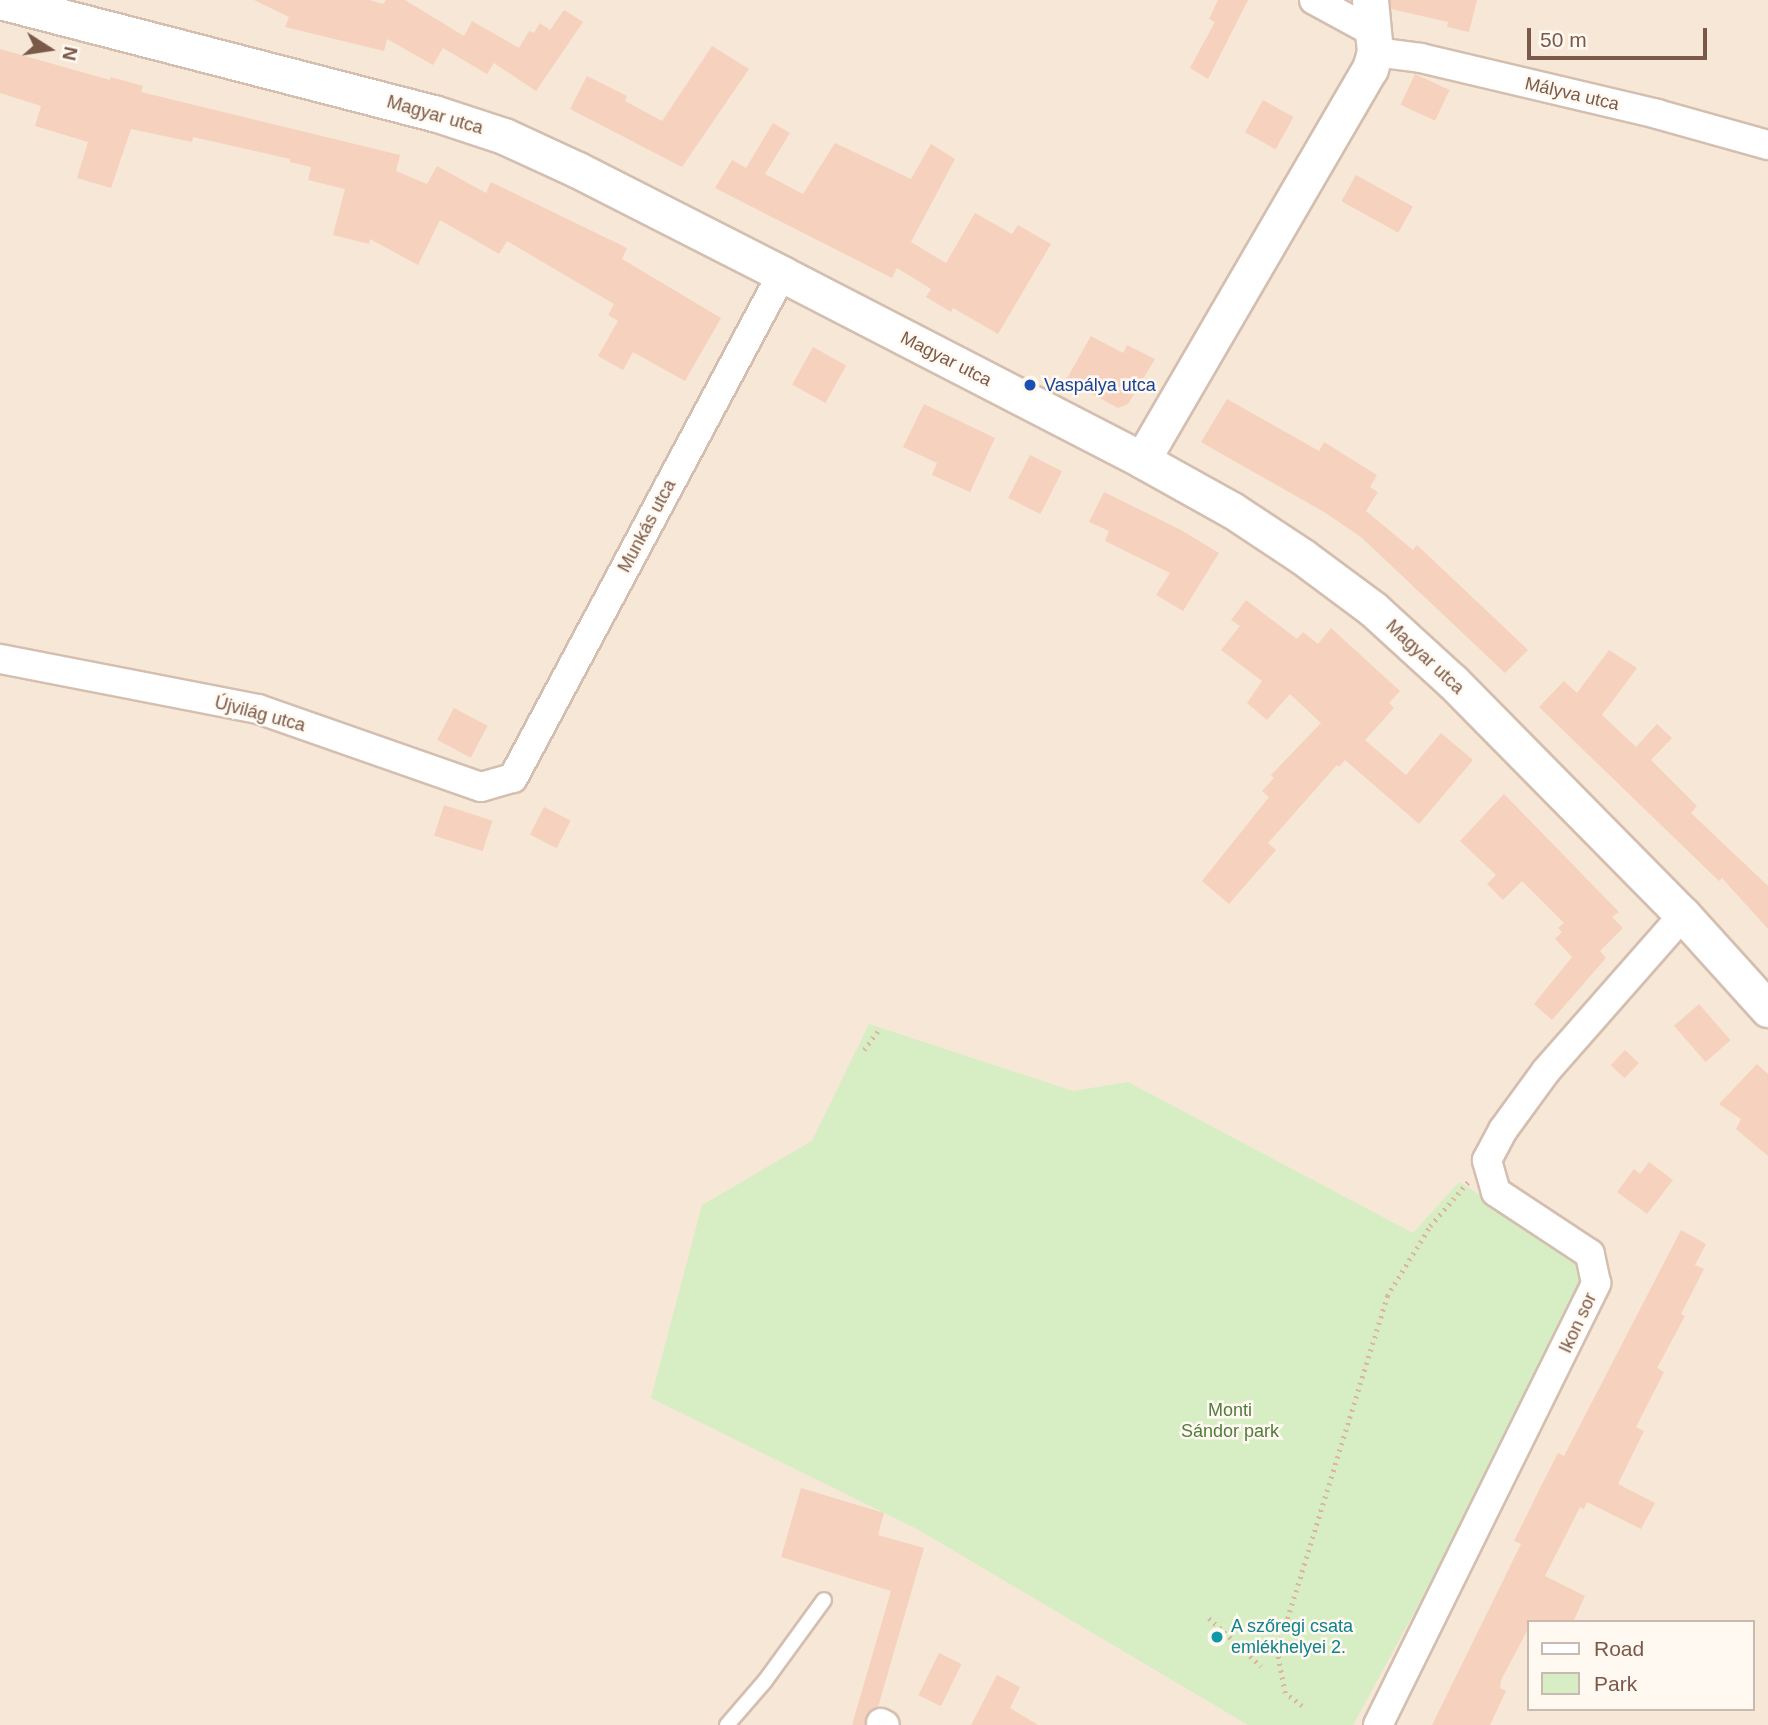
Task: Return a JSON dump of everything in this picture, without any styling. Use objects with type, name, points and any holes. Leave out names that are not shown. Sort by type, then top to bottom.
[{"type":"street","points":[[1142,460],[1370,69],[1372,28],[1314,0]]},
{"type":"street","name":"Magyar utca","points":[[0,1],[433,113],[503,136],[578,170],[782,274],[1142,460],[1232,510],[1303,557],[1373,609],[1522,749],[1683,915],[1768,1009]]},
{"type":"street","name":"Mályva utca","points":[[1372,28],[1421,58],[1657,114],[1768,145]]},
{"type":"street","name":"Munkás utca","points":[[513,778],[782,274]]},
{"type":"street","name":"Újvilág utca","points":[[0,659],[258,709],[481,787],[513,778]]},
{"type":"street","points":[[1487,1160],[1503,1130],[1546,1071],[1683,915]]},
{"type":"street","name":"Ikon sor","points":[[1378,1725],[1596,1283],[1590,1254],[1496,1192],[1487,1160]]},
{"type":"lane","points":[[727,1725],[765,1681],[824,1600]]},
{"type":"path","points":[[864,1050],[879,1029]]},
{"type":"path","points":[[1302,1706],[1286,1693],[1277,1652],[1387,1296],[1430,1226],[1487,1160]]},
{"type":"path","points":[[1209,1618],[1261,1666]]},
{"type":"shaded area","points":[[0,0],[1768,0],[1768,1725],[0,1725]]},
{"type":"green space","name":"Monti Sándor park","points":[[869,1024],[1073,1091],[1128,1082],[1413,1233],[1459,1182],[1578,1253],[1587,1279],[1581,1307],[1353,1725],[1248,1725],[917,1529],[651,1398],[702,1205],[812,1141]]},
{"type":"building","points":[[254,0],[370,0],[383,4],[386,0],[405,0],[464,36],[472,21],[519,48],[529,31],[534,33],[540,23],[550,30],[564,10],[583,22],[536,91],[494,63],[487,74],[443,48],[433,65],[387,39],[384,51],[285,27],[289,17]]},
{"type":"building","points":[[1218,0],[1248,0],[1208,79],[1190,68],[1215,22],[1209,19]]},
{"type":"building","points":[[1390,0],[1477,0],[1469,32],[1447,27],[1448,22],[1391,9]]},
{"type":"building","points":[[712,46],[749,69],[682,167],[570,109],[587,76],[627,96],[625,101],[662,121]]},
{"type":"building","points":[[0,49],[110,80],[111,77],[143,86],[141,92],[400,155],[396,171],[427,184],[437,166],[486,193],[491,182],[627,248],[622,259],[721,318],[685,381],[633,352],[623,370],[598,356],[618,321],[608,315],[614,304],[507,241],[499,254],[440,220],[418,265],[370,239],[369,244],[333,235],[345,189],[308,180],[311,167],[290,162],[290,159],[193,137],[192,142],[131,129],[111,188],[77,178],[88,142],[35,126],[41,106],[0,93]]},
{"type":"building","points":[[1415,74],[1449,90],[1435,121],[1401,105]]},
{"type":"building","points":[[1263,100],[1294,117],[1276,149],[1245,132]]},
{"type":"building","points":[[773,123],[790,133],[765,174],[803,194],[835,143],[911,179],[931,144],[955,159],[911,242],[946,263],[975,213],[1012,234],[1018,225],[1051,244],[998,334],[953,308],[951,312],[926,297],[931,289],[897,268],[892,278],[715,188],[732,160],[746,168]]},
{"type":"building","points":[[1356,175],[1413,207],[1398,233],[1341,201]]},
{"type":"building","points":[[1091,336],[1123,353],[1127,345],[1155,359],[1128,404],[1118,408],[1066,380]]},
{"type":"building","points":[[813,347],[846,365],[825,403],[792,385]]},
{"type":"building","points":[[1227,399],[1319,451],[1324,442],[1377,475],[1370,487],[1378,492],[1366,511],[1413,550],[1417,545],[1528,650],[1505,673],[1361,537],[1324,512],[1201,442]]},
{"type":"building","points":[[924,404],[995,438],[970,492],[932,475],[937,463],[903,447]]},
{"type":"building","points":[[1030,455],[1062,471],[1040,514],[1008,498]]},
{"type":"building","points":[[1104,492],[1181,530],[1219,553],[1183,611],[1156,595],[1170,573],[1105,541],[1109,531],[1089,522]]},
{"type":"building","points":[[1246,600],[1297,639],[1303,632],[1318,644],[1331,628],[1400,691],[1389,703],[1394,708],[1365,740],[1406,775],[1441,733],[1473,760],[1419,824],[1345,760],[1339,767],[1337,765],[1268,843],[1276,850],[1229,904],[1202,881],[1269,797],[1262,791],[1274,778],[1271,775],[1321,723],[1290,694],[1267,720],[1247,703],[1262,681],[1221,650],[1240,626],[1231,620]]},
{"type":"building","points":[[1609,650],[1637,668],[1602,715],[1636,747],[1657,724],[1672,738],[1651,760],[1697,806],[1691,813],[1768,886],[1768,929],[1722,878],[1719,881],[1539,707],[1564,681],[1577,693]]},
{"type":"building","points":[[454,708],[488,726],[471,758],[437,740]]},
{"type":"building","points":[[1504,794],[1619,912],[1612,917],[1623,928],[1600,951],[1606,958],[1552,1020],[1534,1004],[1572,957],[1555,939],[1562,932],[1558,928],[1564,923],[1522,881],[1503,900],[1487,884],[1496,875],[1460,841]]},
{"type":"building","points":[[444,805],[493,821],[483,851],[434,835]]},
{"type":"building","points":[[544,807],[571,821],[557,848],[530,835]]},
{"type":"building","points":[[1699,1004],[1730,1040],[1706,1062],[1674,1026]]},
{"type":"building","points":[[1625,1050],[1639,1063],[1625,1078],[1611,1065]]},
{"type":"building","points":[[1757,1064],[1768,1074],[1768,1156],[1736,1129],[1741,1119],[1719,1104]]},
{"type":"building","points":[[1649,1162],[1673,1180],[1647,1214],[1617,1192],[1634,1169],[1640,1174]]},
{"type":"building","points":[[1681,1230],[1706,1244],[1695,1265],[1704,1269],[1681,1314],[1685,1316],[1657,1368],[1664,1372],[1636,1427],[1644,1431],[1618,1484],[1655,1503],[1641,1529],[1587,1502],[1584,1509],[1580,1507],[1545,1576],[1585,1596],[1574,1620],[1526,1620],[1526,1633],[1501,1680],[1500,1688],[1506,1691],[1490,1725],[1432,1725],[1521,1544],[1514,1541],[1558,1453],[1564,1456]]},
{"type":"building","points":[[801,1488],[884,1513],[878,1535],[924,1548],[878,1707],[867,1715],[865,1725],[852,1725],[891,1591],[781,1557]]},
{"type":"building","points":[[939,1653],[961,1664],[941,1706],[918,1695]]},
{"type":"building","points":[[997,1675],[1020,1687],[1010,1708],[1038,1725],[971,1725]]},
{"type":"place","name":"Vaspálya utca","points":[[1030,385]]},
{"type":"place","name":"A szőregi csata emlékhelyei 2.","points":[[1217,1637]]}]
